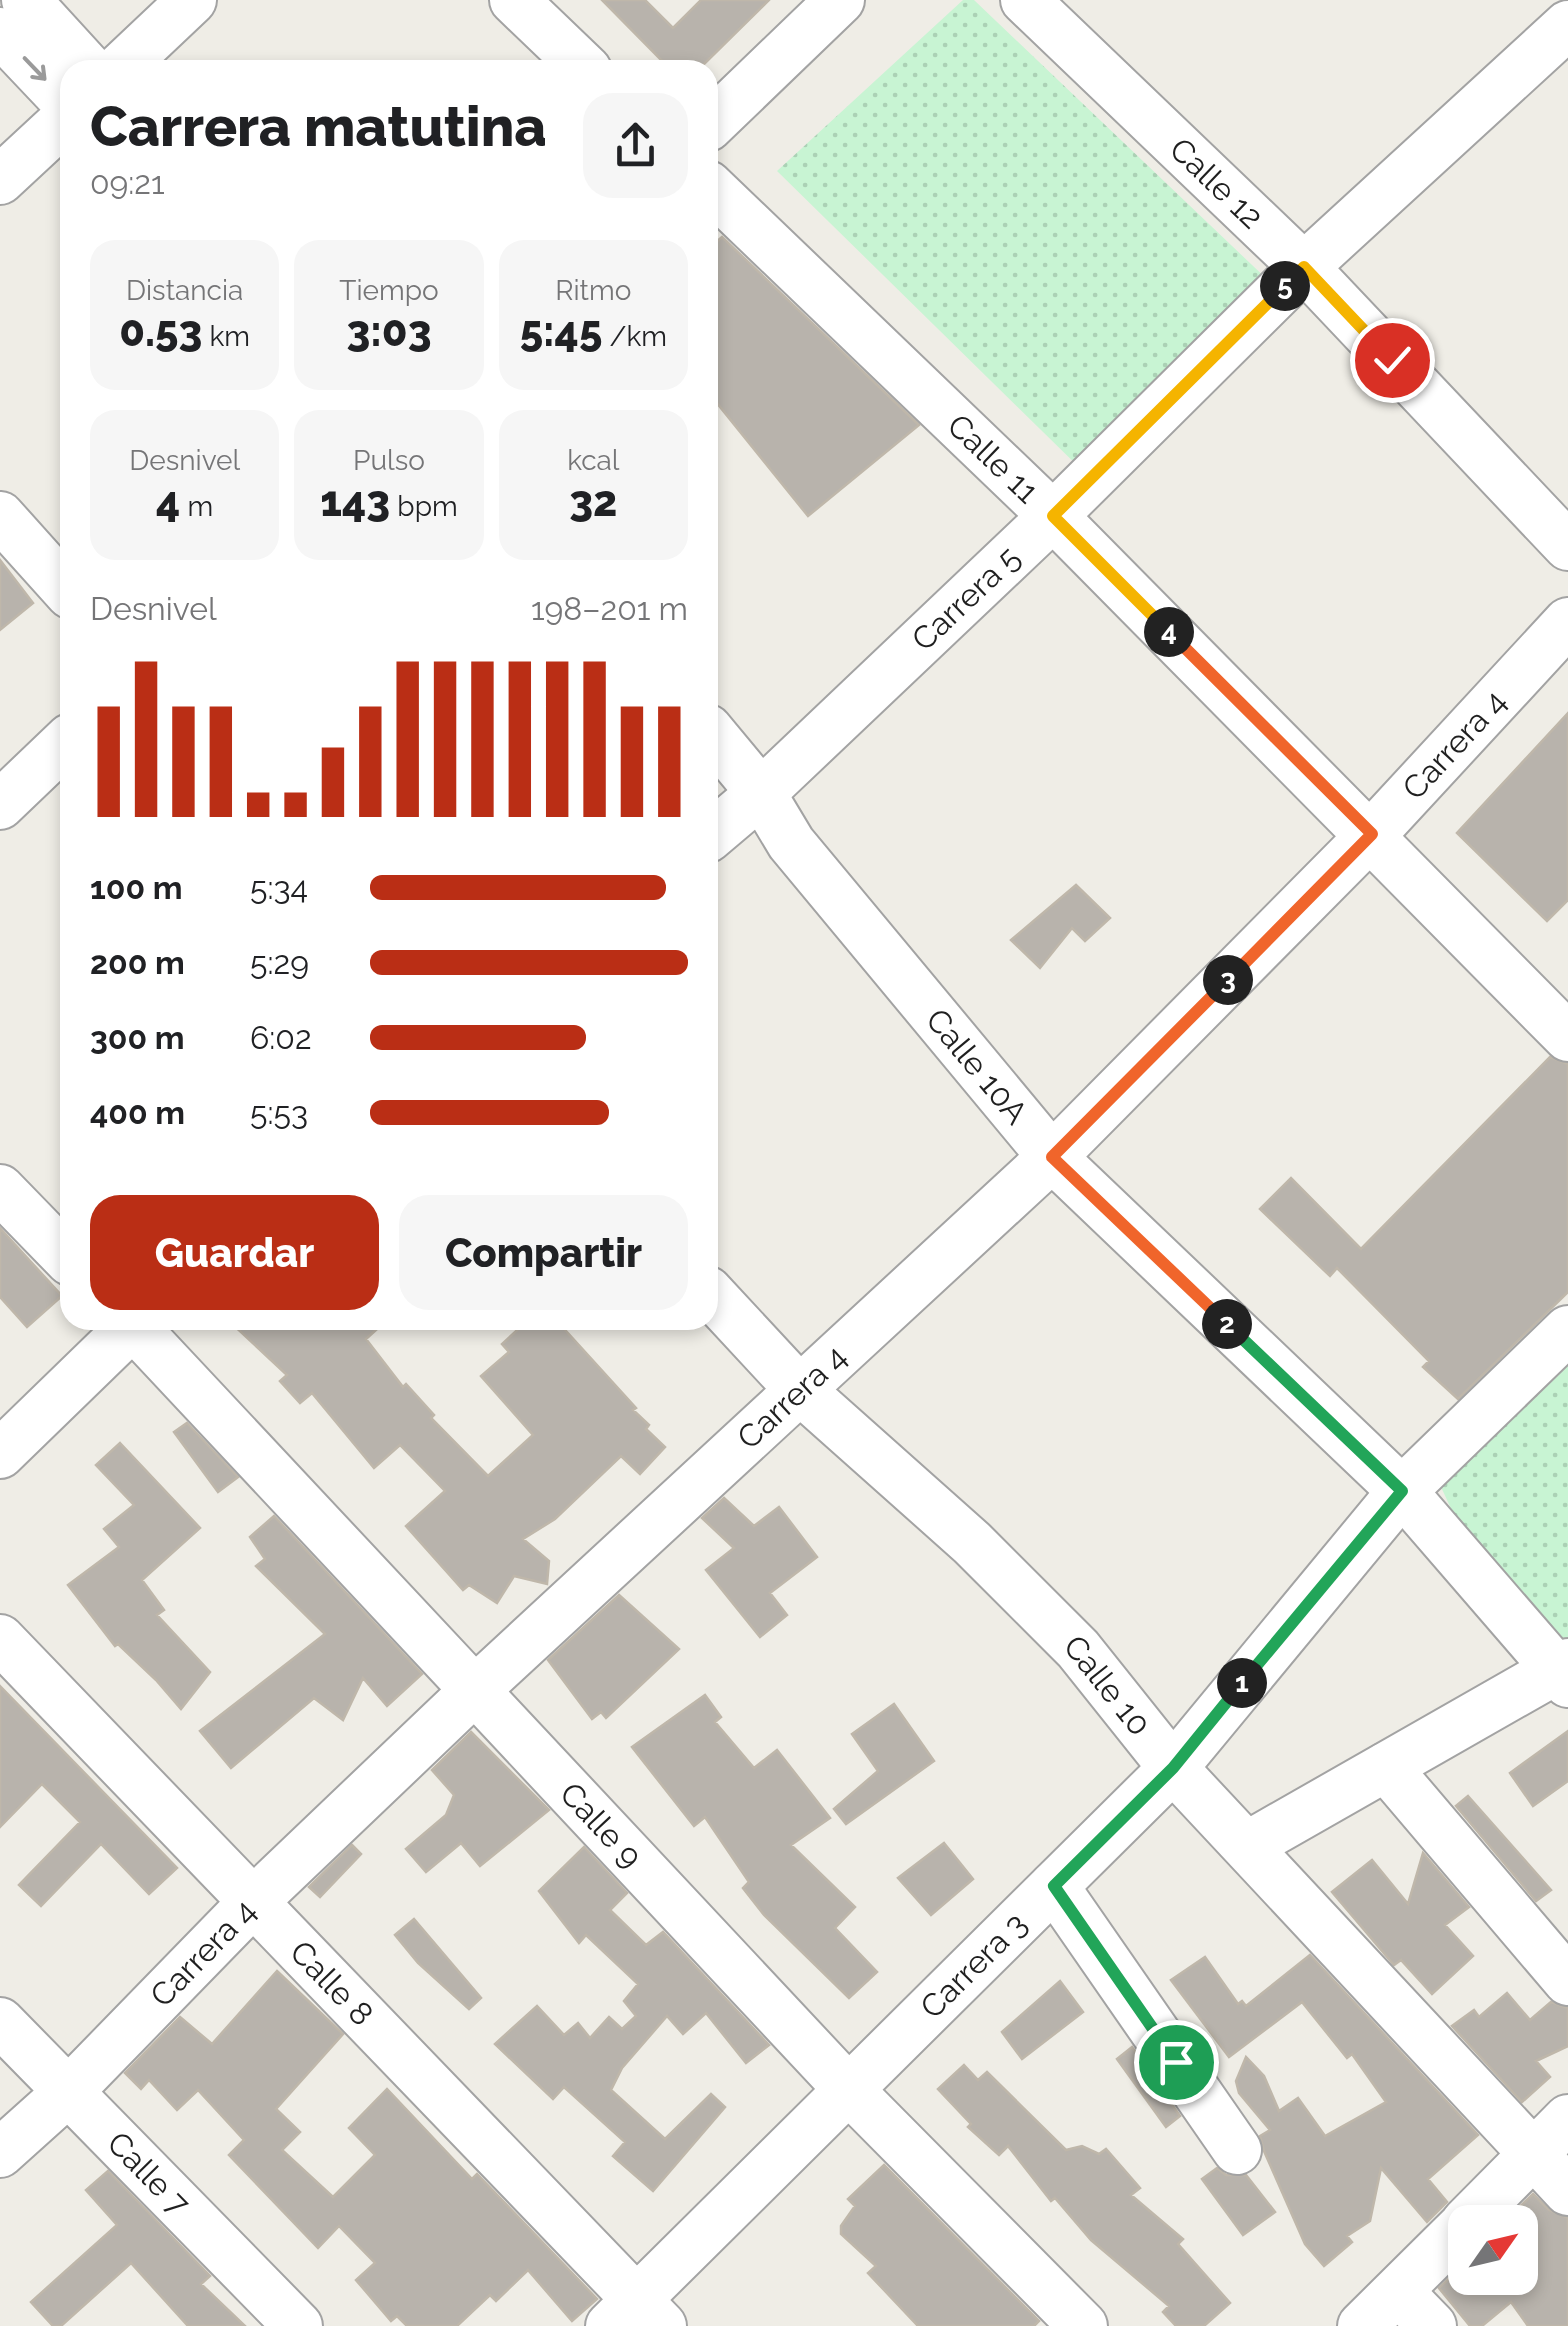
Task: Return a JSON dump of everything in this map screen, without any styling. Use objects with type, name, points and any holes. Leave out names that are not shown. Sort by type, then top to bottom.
[{"type":"street","points":[[26,0],[81,60]]},
{"type":"street","points":[[129,60],[192,0]]},
{"type":"street","points":[[514,0],[577,60]]},
{"type":"street","points":[[718,118],[840,0]]},
{"type":"street","name":"Calle 12","points":[[1025,0],[1304,267],[1568,546]]},
{"type":"street","name":"Carrera 5","points":[[727,810],[1053,516],[1304,267],[1568,26]]},
{"type":"street","points":[[0,32],[60,95]]},
{"type":"street","points":[[0,180],[60,124]]},
{"type":"street","name":"Calle 11","points":[[718,195],[1053,516],[1372,834],[1568,1037]]},
{"type":"street","points":[[0,516],[60,583]]},
{"type":"street","name":"Carrera 4","points":[[0,2153],[69,2091],[254,1900],[472,1692],[1052,1157],[1372,834],[1568,622]]},
{"type":"street","points":[[0,804],[60,747]]},
{"type":"street","name":"Calle 10A","points":[[718,772],[727,810],[791,842],[1052,1157],[1402,1491],[1564,1672]]},
{"type":"street","points":[[0,1188],[60,1251]]},
{"type":"street","name":"Calle 10","points":[[718,1302],[798,1388],[972,1543],[1078,1649],[1173,1768],[1568,2192]]},
{"type":"street","points":[[0,1454],[125,1330]]},
{"type":"street","name":"Calle 9","points":[[140,1330],[472,1692],[849,2090],[1084,2326]]},
{"type":"street","name":"Carrera 3","points":[[636,2317],[849,2090],[1173,1768],[1402,1491],[1568,1330]]},
{"type":"street","name":"Calle 8","points":[[0,1639],[254,1900],[636,2317]]},
{"type":"street","points":[[1247,1846],[1564,1672]]},
{"type":"street","points":[[1386,1767],[1568,1981]]},
{"type":"street","points":[[1054,1886],[1237,2150]]},
{"type":"street","name":"Calle 7","points":[[0,2022],[298,2326]]},
{"type":"street","points":[[1483,2205],[1568,2119]]},
{"type":"street","points":[[1362,2326],[1448,2242]]},
{"type":"street","points":[[1399,2292],[1432,2326]]},
{"type":"green space","points":[[963,0],[974,0],[1274,286],[1090,478],[777,171]]},
{"type":"green space","points":[[1568,1338],[1568,1654],[1464,1537],[1436,1476]]},
{"type":"building","points":[[602,0],[645,0],[673,28],[701,0],[769,0],[708,60],[661,60]]},
{"type":"building","points":[[722,237],[919,425],[808,516],[718,404],[718,240]]},
{"type":"building","points":[[0,560],[33,603],[0,630]]},
{"type":"building","points":[[1568,713],[1568,900],[1547,921],[1457,833]]},
{"type":"building","points":[[1076,885],[1110,918],[1085,941],[1072,928],[1040,968],[1011,940]]},
{"type":"building","points":[[1550,1057],[1568,1064],[1568,1292],[1458,1399],[1423,1367],[1429,1361],[1337,1268],[1330,1276],[1260,1209],[1291,1178],[1361,1249]]},
{"type":"building","points":[[0,1228],[60,1298],[27,1327],[0,1297]]},
{"type":"building","points":[[239,1330],[376,1330],[366,1339],[403,1387],[406,1384],[434,1415],[431,1418],[488,1476],[533,1435],[481,1376],[509,1352],[502,1344],[517,1330],[565,1330],[636,1408],[633,1410],[649,1425],[646,1429],[665,1447],[640,1474],[621,1456],[555,1519],[523,1539],[549,1561],[547,1584],[514,1576],[497,1603],[469,1585],[463,1590],[406,1526],[445,1491],[400,1445],[374,1468],[312,1393],[300,1403],[280,1381],[287,1375]]},
{"type":"building","points":[[187,1423],[238,1477],[218,1492],[174,1432]]},
{"type":"building","points":[[120,1443],[200,1528],[142,1580],[164,1610],[157,1615],[210,1672],[181,1709],[156,1680],[118,1644],[115,1646],[68,1585],[119,1547],[104,1529],[134,1505],[96,1465]]},
{"type":"building","points":[[724,1498],[754,1526],[779,1507],[817,1557],[770,1593],[787,1615],[760,1637],[706,1570],[734,1548],[702,1518]]},
{"type":"building","points":[[274,1516],[422,1674],[387,1706],[363,1678],[343,1720],[314,1698],[231,1768],[200,1731],[325,1634],[256,1566],[265,1559],[250,1537]]},
{"type":"building","points":[[619,1595],[679,1649],[606,1718],[601,1712],[592,1719],[548,1660]]},
{"type":"building","points":[[0,1686],[177,1868],[149,1894],[101,1844],[41,1906],[19,1885],[80,1822],[42,1784],[0,1827]]},
{"type":"building","points":[[705,1695],[721,1717],[715,1722],[754,1768],[777,1750],[830,1818],[791,1845],[855,1907],[835,1928],[877,1972],[849,1998],[764,1915],[743,1888],[749,1882],[705,1817],[694,1826],[632,1747]]},
{"type":"building","points":[[894,1704],[934,1761],[846,1824],[834,1809],[878,1771],[852,1734]]},
{"type":"building","points":[[1568,1731],[1568,1781],[1533,1806],[1510,1773]]},
{"type":"building","points":[[471,1732],[549,1810],[480,1866],[461,1843],[426,1872],[406,1849],[446,1815],[454,1795],[432,1770]]},
{"type":"building","points":[[1468,1796],[1551,1890],[1536,1901],[1456,1806]]},
{"type":"building","points":[[944,1843],[973,1879],[931,1915],[898,1878]]},
{"type":"building","points":[[352,1845],[361,1854],[320,1897],[309,1887]]},
{"type":"building","points":[[584,1847],[627,1893],[610,1910],[646,1945],[663,1932],[769,2045],[746,2063],[706,2013],[683,2034],[667,2016],[622,2068],[611,2090],[665,2139],[711,2094],[725,2107],[653,2191],[613,2156],[625,2142],[564,2087],[553,2099],[495,2044],[537,2006],[564,2035],[578,2023],[590,2038],[609,2017],[622,2029],[636,2016],[624,2001],[638,1984],[586,1935],[579,1943],[539,1891]]},
{"type":"building","points":[[1423,1853],[1469,1907],[1445,1925],[1473,1956],[1432,1994],[1401,1960],[1394,1965],[1332,1892],[1372,1860],[1408,1904]]},
{"type":"building","points":[[414,1919],[481,1998],[469,2009],[418,1963],[395,1935]]},
{"type":"building","points":[[1310,1955],[1478,2135],[1428,2179],[1447,2202],[1427,2222],[1381,2168],[1370,2221],[1347,2236],[1352,2242],[1324,2266],[1305,2244],[1264,2151],[1260,2136],[1270,2130],[1239,2093],[1236,2081],[1246,2057],[1264,2076],[1279,2111],[1298,2098],[1325,2136],[1386,2102],[1352,2054],[1347,2058],[1302,2002],[1229,2057],[1171,1980],[1205,1957],[1238,2004],[1242,2001],[1246,2006]]},
{"type":"building","points":[[277,1971],[343,2034],[276,2109],[300,2132],[282,2150],[333,2197],[375,2155],[349,2128],[387,2089],[472,2179],[477,2174],[597,2299],[572,2321],[528,2270],[496,2301],[490,2295],[457,2326],[407,2326],[397,2316],[391,2321],[356,2280],[375,2263],[339,2226],[318,2248],[229,2155],[244,2140],[198,2090],[177,2110],[149,2080],[141,2089],[125,2073],[180,2017],[212,2044]]},
{"type":"building","points":[[1060,1981],[1083,2012],[1022,2059],[1002,2032]]},
{"type":"building","points":[[1507,1993],[1530,2020],[1551,2002],[1568,2008],[1568,2046],[1536,2061],[1550,2077],[1522,2102],[1452,2026],[1474,2010],[1479,2017]]},
{"type":"building","points":[[1132,2047],[1180,2116],[1166,2127],[1117,2059]]},
{"type":"building","points":[[964,2065],[978,2080],[987,2072],[1066,2150],[1082,2146],[1099,2154],[1106,2149],[1140,2188],[1131,2195],[1183,2239],[1178,2244],[1230,2303],[1204,2326],[1176,2326],[1163,2312],[1169,2306],[1091,2240],[1055,2198],[1051,2201],[1008,2146],[999,2155],[968,2127],[971,2124],[938,2089]]},
{"type":"building","points":[[884,2165],[1039,2321],[1034,2326],[918,2326],[868,2273],[876,2266],[841,2234],[841,2226],[855,2206],[848,2199]]},
{"type":"building","points":[[1217,2168],[1226,2175],[1246,2175],[1275,2212],[1243,2235],[1202,2179]]},
{"type":"building","points":[[108,2171],[210,2276],[201,2284],[245,2326],[188,2326],[131,2263],[61,2326],[53,2326],[31,2302],[117,2225],[86,2190]]},
{"type":"building","points":[[1533,2194],[1549,2210],[1568,2218],[1568,2326],[1528,2326],[1511,2302],[1482,2326],[1470,2326],[1439,2288],[1448,2279],[1448,2295],[1538,2295],[1538,2205],[1522,2205]]},
{"type":"route","points":[[1176,2062],[1054,1886],[1173,1768],[1402,1491],[1052,1157],[1372,834],[1053,516],[1304,267],[1392,360]]}]
